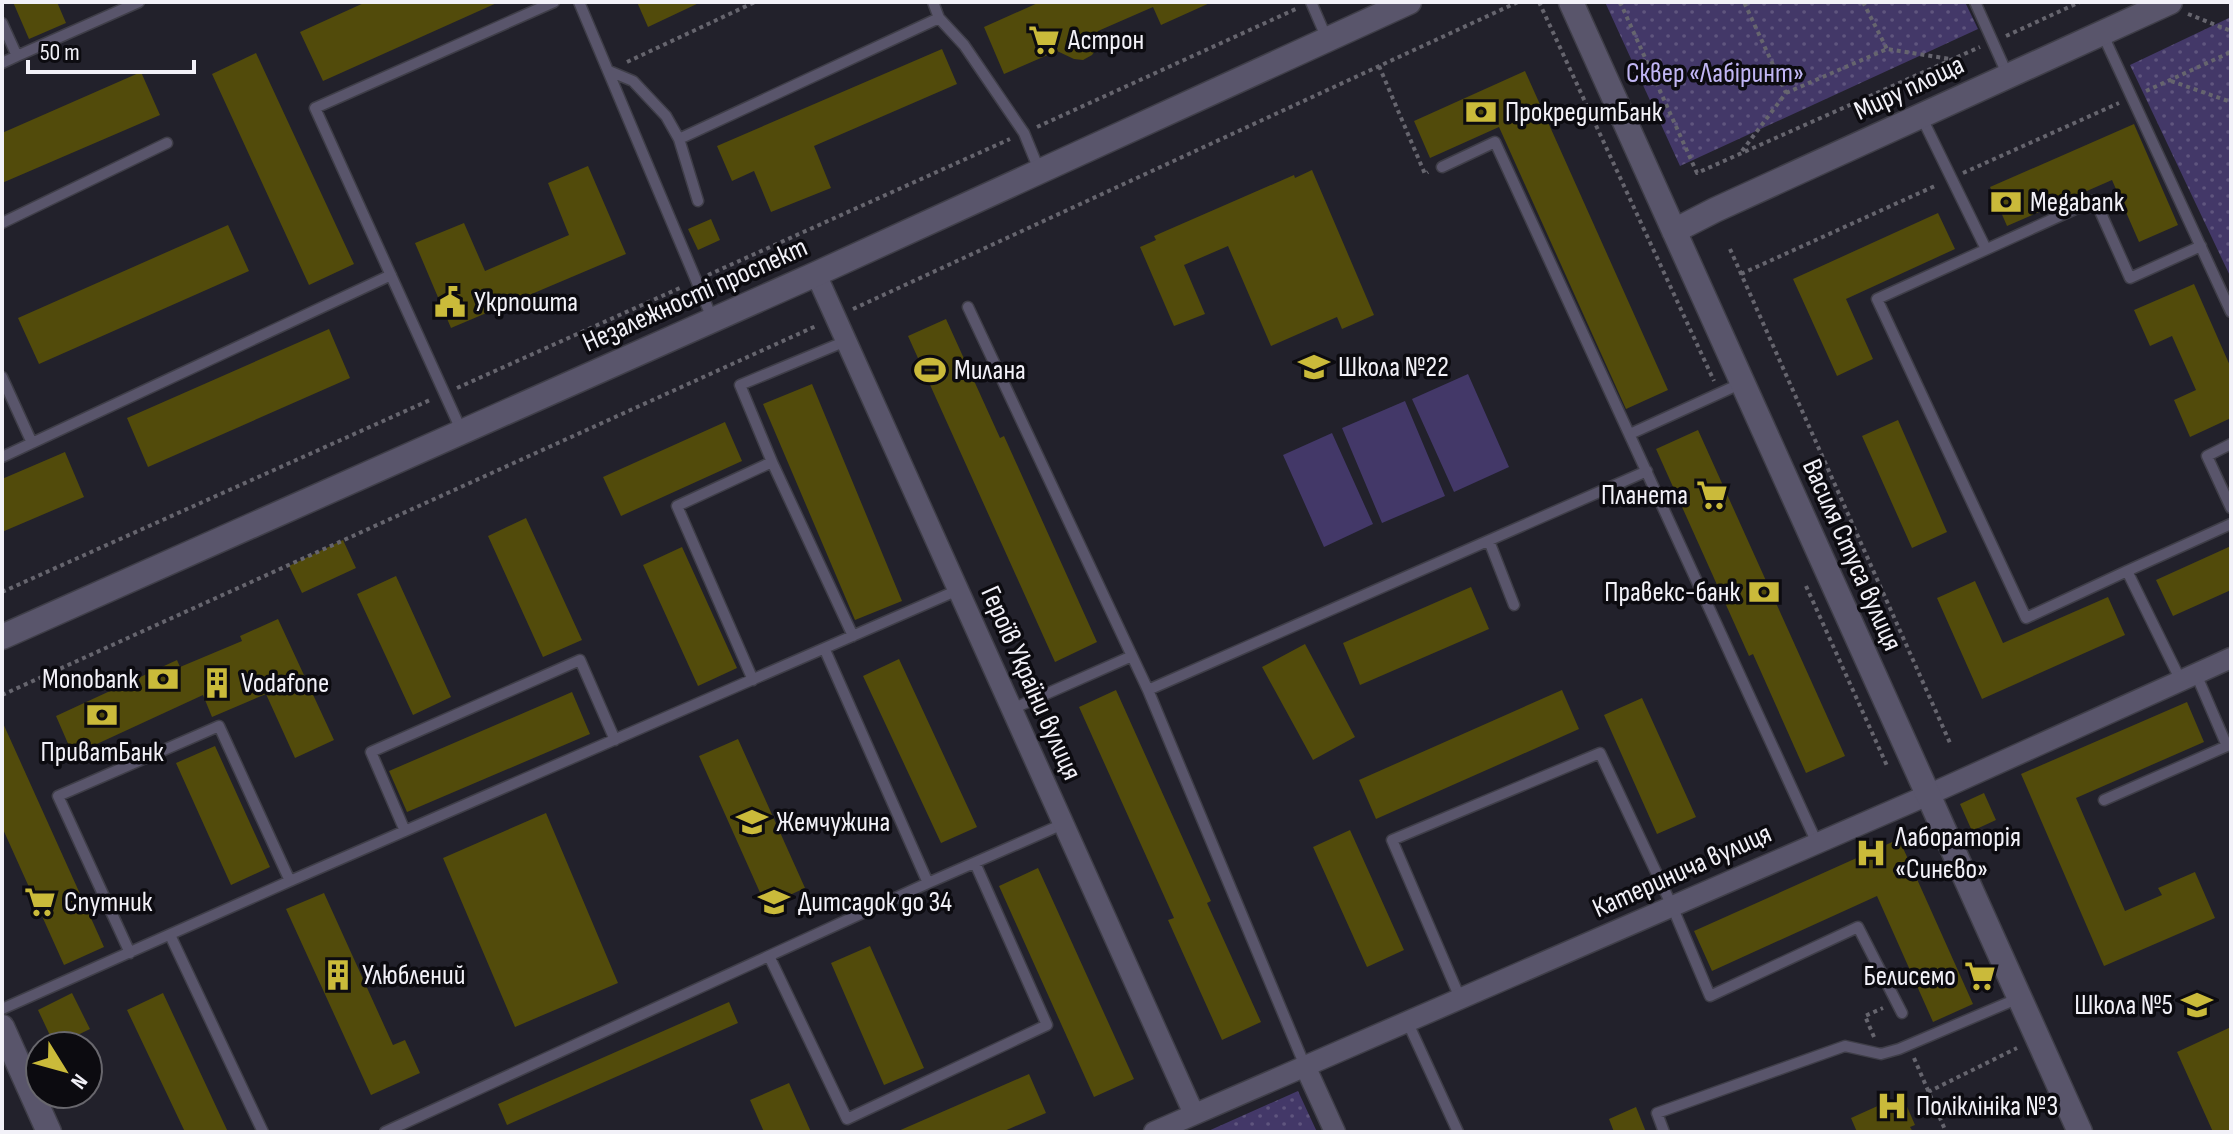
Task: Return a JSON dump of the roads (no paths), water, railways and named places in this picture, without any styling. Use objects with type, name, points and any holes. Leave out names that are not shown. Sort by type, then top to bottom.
[{"type":"street","name":"Незалежності проспект","points":[[2,637],[816,274],[1409,2]]},
{"type":"street","name":"Василя Стуса вулиця","points":[[1571,2],[2080,1132]]},
{"type":"street","name":"Миру площа","points":[[1674,231],[2167,3]]},
{"type":"street","name":"Героїв України вулиця","points":[[816,274],[1194,1114]]},
{"type":"street","name":"Катеринича вулиця","points":[[1154,1132],[1928,795],[2231,658]]},
{"type":"street","points":[[2,1027],[49,1132]]},
{"type":"street","points":[[1305,1066],[1335,1132]]},
{"type":"lane","points":[[2,63],[139,2]]},
{"type":"lane","points":[[462,432],[315,108],[554,2]]},
{"type":"lane","points":[[579,2],[713,320]]},
{"type":"lane","points":[[933,2],[939,18],[964,45],[1024,133],[1040,172]]},
{"type":"lane","points":[[1310,2],[1327,39]]},
{"type":"lane","points":[[1975,2],[2008,76]]},
{"type":"lane","points":[[679,139],[939,18]]},
{"type":"lane","points":[[2,23],[17,56]]},
{"type":"lane","points":[[2102,33],[2231,312]]},
{"type":"lane","points":[[609,71],[633,81],[666,116],[679,139],[698,201]]},
{"type":"lane","points":[[1921,116],[1986,249]]},
{"type":"lane","points":[[1442,167],[1495,142],[1817,843]]},
{"type":"lane","points":[[2,223],[167,143]]},
{"type":"lane","points":[[2201,246],[2130,278],[2095,200],[1877,299],[2026,618],[2231,524]]},
{"type":"lane","points":[[2,457],[391,275]]},
{"type":"lane","points":[[968,307],[1148,690],[1305,1066]]},
{"type":"lane","points":[[846,341],[740,385],[772,462],[853,636]]},
{"type":"lane","points":[[2,377],[32,443]]},
{"type":"lane","points":[[1630,434],[1742,383]]},
{"type":"lane","points":[[2231,444],[2207,456],[2231,508]]},
{"type":"lane","points":[[753,680],[677,506],[772,462]]},
{"type":"lane","points":[[1148,690],[1647,471]]},
{"type":"lane","points":[[1489,541],[1514,605]]},
{"type":"lane","points":[[2104,800],[2227,746],[2127,571]]},
{"type":"lane","points":[[2,1009],[958,590]]},
{"type":"lane","points":[[825,650],[928,883]]},
{"type":"lane","points":[[1012,709],[1132,656]]},
{"type":"lane","points":[[405,831],[371,752],[580,660],[615,740]]},
{"type":"lane","points":[[130,953],[58,796],[219,726],[290,881]]},
{"type":"lane","points":[[1460,998],[1392,840],[1600,753],[1672,906],[1710,996],[1858,927],[1900,1008]]},
{"type":"lane","points":[[385,1132],[1063,824]]},
{"type":"lane","points":[[769,956],[847,1119],[1047,1025],[975,863]]},
{"type":"lane","points":[[170,935],[263,1132]]},
{"type":"lane","points":[[1664,1132],[1657,1113],[1845,1046],[1881,1054],[2019,998]]},
{"type":"lane","points":[[1407,1021],[1458,1132]]},
{"type":"place","name":"Астрон","points":[[1044,40]]},
{"type":"place","name":"ПрокредитБанк","points":[[1481,112]]},
{"type":"place","name":"Megabank","points":[[2006,202]]},
{"type":"place","name":"Укрпошта","points":[[450,302]]},
{"type":"place","name":"Школа №22","points":[[1314,367]]},
{"type":"place","name":"Милана","points":[[930,370]]},
{"type":"place","name":"Планета","points":[[1712,495]]},
{"type":"place","name":"Правекс-банк","points":[[1764,592]]},
{"type":"place","name":"Monobank","points":[[163,679]]},
{"type":"place","name":"Vodafone","points":[[217,683]]},
{"type":"place","name":"ПриватБанк","points":[[102,715]]},
{"type":"place","name":"Жемчужина","points":[[752,822]]},
{"type":"place","name":"Лабораторія «Синєво»","points":[[1871,853]]},
{"type":"place","name":"Спутник","points":[[40,902]]},
{"type":"place","name":"Дитсадок до 34","points":[[774,902]]},
{"type":"place","name":"Улюблений","points":[[338,975]]},
{"type":"place","name":"Белисемо","points":[[1980,976]]},
{"type":"place","name":"Школа №5","points":[[2197,1005]]},
{"type":"place","name":"Поліклініка №3","points":[[1892,1106]]},
{"type":"park label","name":"Сквер «Лабіринт»","points":[[1715,73]]}]
